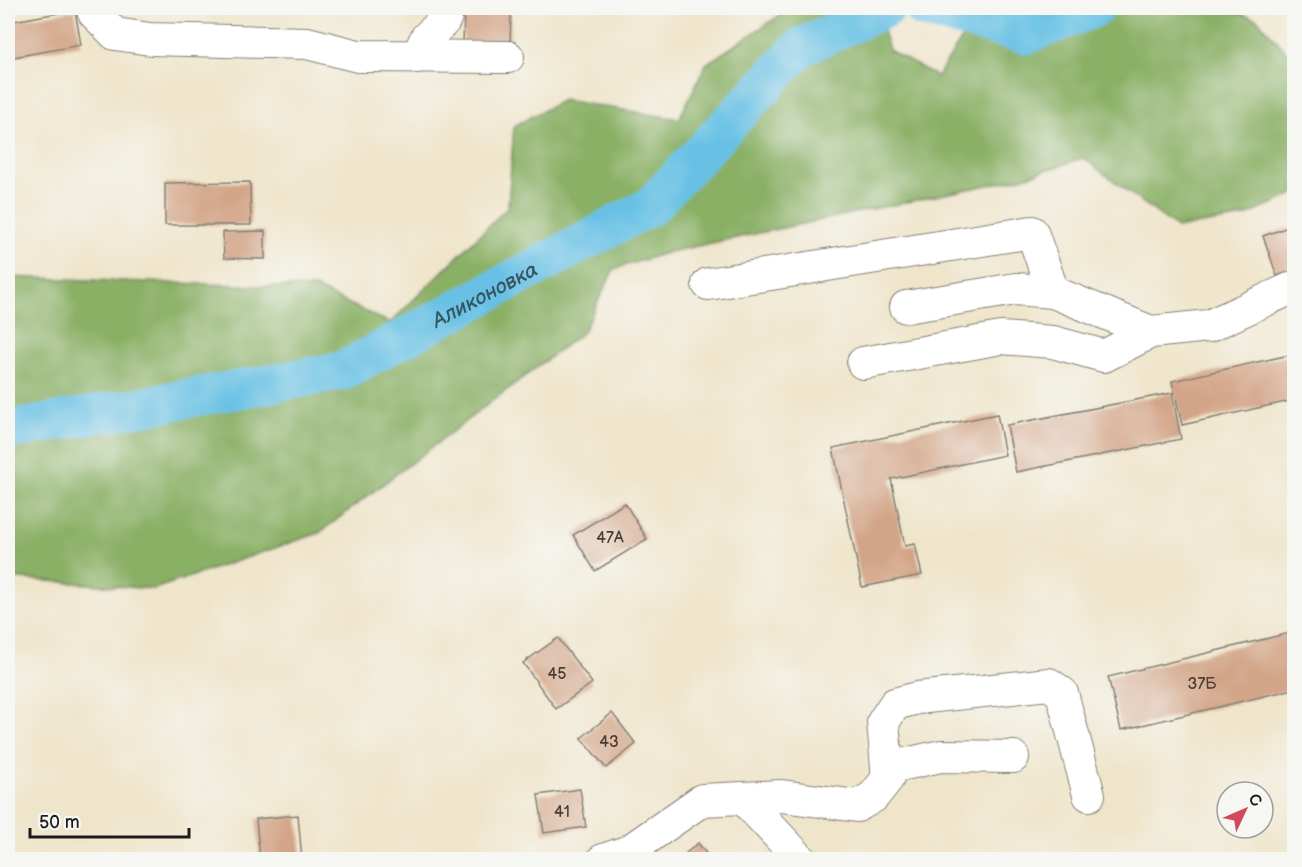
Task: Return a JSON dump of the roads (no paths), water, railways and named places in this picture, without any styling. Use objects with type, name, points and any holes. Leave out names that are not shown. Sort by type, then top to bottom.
[{"type":"lane","points":[[92,8],[94,13],[115,34],[150,39],[307,43],[358,56],[508,57]]},
{"type":"lane","points":[[417,57],[426,38],[444,21],[449,8]]},
{"type":"lane","points":[[708,284],[1032,232],[1053,292]]},
{"type":"lane","points":[[863,363],[1001,338],[1053,342],[1104,356],[1151,332],[1209,326],[1294,287]]},
{"type":"lane","points":[[906,307],[1016,289],[1053,292],[1151,332]]},
{"type":"lane","points":[[603,860],[629,851],[702,800],[782,796],[857,806],[873,797],[888,778],[884,722],[895,704],[917,698],[1049,684],[1062,693],[1089,795]]},
{"type":"lane","points":[[887,768],[941,756],[1013,757]]},
{"type":"lane","points":[[743,798],[801,860]]},
{"type":"waterway","name":"Аликоновка","points":[[8,430],[342,371],[651,206],[801,47],[886,8]]},
{"type":"waterway","name":"Аликоновка","points":[[923,8],[1027,35],[1095,8]]}]
